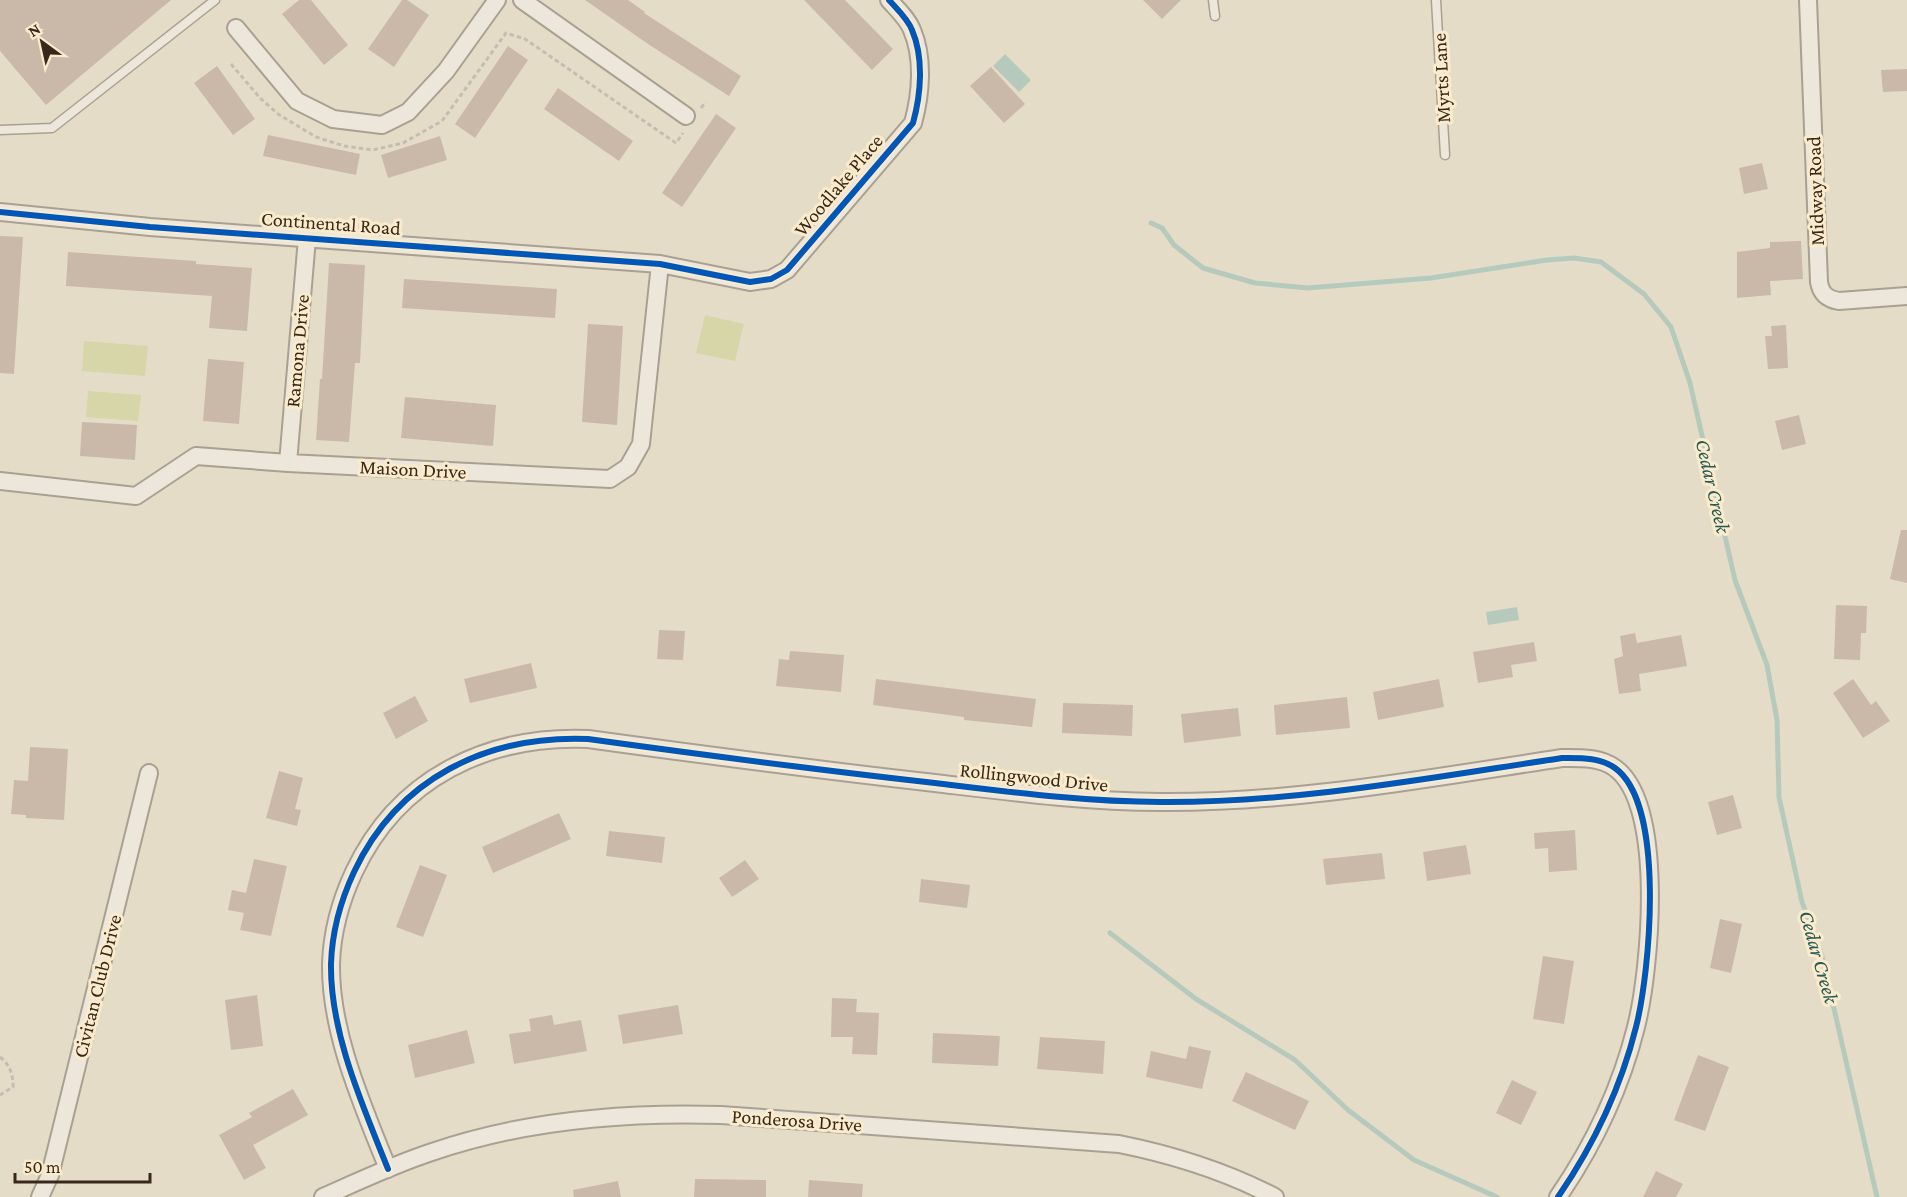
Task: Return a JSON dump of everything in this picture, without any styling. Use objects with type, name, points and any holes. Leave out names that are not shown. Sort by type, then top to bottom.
[{"type":"street","points":[[236,28],[297,101],[333,119],[382,125],[408,112],[446,71],[497,0]]},
{"type":"street","points":[[522,0],[691,118]]},
{"type":"street","name":"Woodlake Place","points":[[660,264],[750,282],[771,279],[787,270],[913,123],[920,99],[919,56],[912,29],[889,0]]},
{"type":"street","name":"Midway Road","points":[[1808,0],[1820,290],[1824,296],[1839,301],[1907,296]]},
{"type":"street","name":"Continental Road","points":[[0,212],[150,227],[660,264]]},
{"type":"street","name":"Ramona Drive","points":[[288,463],[307,238]]},
{"type":"street","name":"Maison Drive","points":[[0,481],[136,496],[196,456],[288,463],[610,479],[628,467],[641,444],[660,264]]},
{"type":"street","name":"Rollingwood Drive","points":[[388,1169],[355,1085],[342,1042],[331,965],[334,928],[343,895],[360,859],[381,826],[405,799],[429,780],[476,756],[534,741],[564,738],[1051,796],[1107,801],[1162,802],[1314,794],[1562,758],[1582,758],[1598,760],[1614,767],[1625,777],[1641,807],[1650,881],[1648,938],[1644,983],[1636,1027],[1622,1070],[1603,1119],[1558,1197]]},
{"type":"street","name":"Civitan Club Drive","points":[[40,1197],[50,1174],[149,773]]},
{"type":"street","name":"Ponderosa Drive","points":[[323,1197],[432,1152],[510,1131],[593,1117],[685,1113],[1119,1144],[1164,1153],[1208,1167],[1246,1181],[1275,1197]]},
{"type":"lane","points":[[0,130],[52,128],[215,0]]},
{"type":"lane","points":[[1213,0],[1215,16]]},
{"type":"lane","name":"Myrts Lane","points":[[1436,0],[1445,155]]},
{"type":"path","points":[[231,64],[260,98],[278,114],[316,137],[344,146],[373,150],[403,143],[442,121],[506,33],[525,39],[676,143],[691,118],[706,102]]},
{"type":"path","points":[[0,1057],[13,1075],[13,1087],[0,1095]]},
{"type":"green space","points":[[705,315],[744,324],[735,361],[696,353]]},
{"type":"green space","points":[[84,341],[148,346],[145,376],[82,371]]},
{"type":"green space","points":[[88,391],[141,395],[138,421],[86,417]]},
{"type":"shaded area","points":[[1005,54],[1031,80],[1019,92],[993,66]]},
{"type":"shaded area","points":[[1517,607],[1519,620],[1488,625],[1486,612]]},
{"type":"building","points":[[0,0],[171,0],[46,105],[0,51]]},
{"type":"building","points":[[299,0],[311,0],[348,45],[324,65],[282,14]]},
{"type":"building","points":[[402,0],[407,0],[429,15],[394,67],[368,49]]},
{"type":"building","points":[[585,0],[628,0],[644,13],[741,76],[729,96]]},
{"type":"building","points":[[804,0],[845,0],[893,49],[872,70]]},
{"type":"building","points":[[1143,0],[1181,0],[1162,19]]},
{"type":"building","points":[[508,46],[528,60],[475,138],[455,124]]},
{"type":"building","points":[[217,66],[255,119],[233,135],[194,83]]},
{"type":"building","points":[[991,67],[1025,104],[1004,123],[970,86]]},
{"type":"building","points":[[1907,69],[1907,91],[1883,92],[1881,70]]},
{"type":"building","points":[[558,88],[633,141],[619,161],[544,109]]},
{"type":"building","points":[[716,114],[736,128],[682,207],[662,193]]},
{"type":"building","points":[[268,135],[360,154],[356,175],[263,156]]},
{"type":"building","points":[[440,136],[447,160],[388,178],[381,155]]},
{"type":"building","points":[[1762,163],[1768,189],[1744,194],[1739,168]]},
{"type":"building","points":[[0,236],[23,237],[14,374],[0,373]]},
{"type":"building","points":[[1801,241],[1803,279],[1770,281],[1771,295],[1737,298],[1737,252],[1770,248],[1770,242]]},
{"type":"building","points":[[68,252],[196,261],[196,264],[252,268],[247,331],[209,328],[212,296],[66,286]]},
{"type":"building","points":[[329,263],[365,265],[360,363],[355,363],[349,442],[316,440]]},
{"type":"building","points":[[404,279],[557,289],[555,318],[402,308]]},
{"type":"building","points":[[588,324],[623,326],[617,425],[582,422]]},
{"type":"building","points":[[1786,325],[1788,368],[1768,369],[1765,336],[1772,336],[1771,326]]},
{"type":"building","points":[[208,359],[244,362],[239,424],[203,421]]},
{"type":"building","points":[[405,397],[496,405],[493,446],[401,438]]},
{"type":"building","points":[[1799,415],[1806,444],[1782,450],[1775,421]]},
{"type":"building","points":[[82,422],[137,425],[135,460],[80,456]]},
{"type":"building","points":[[1901,530],[1907,530],[1907,583],[1890,579]]},
{"type":"building","points":[[1836,605],[1867,606],[1866,633],[1861,633],[1860,660],[1834,659]]},
{"type":"building","points":[[659,630],[685,631],[683,660],[657,659]]},
{"type":"building","points":[[1635,633],[1637,643],[1681,635],[1687,666],[1639,674],[1641,691],[1619,694],[1614,659],[1623,656],[1620,636]]},
{"type":"building","points":[[1534,642],[1537,661],[1511,665],[1513,677],[1478,683],[1473,652]]},
{"type":"building","points":[[790,651],[844,655],[841,692],[776,686],[779,659],[789,660]]},
{"type":"building","points":[[531,663],[537,688],[470,703],[464,679]]},
{"type":"building","points":[[876,679],[1036,699],[1032,727],[964,720],[964,717],[873,705]]},
{"type":"building","points":[[1439,679],[1444,707],[1378,720],[1373,692]]},
{"type":"building","points":[[1853,679],[1871,705],[1876,701],[1890,721],[1863,738],[1833,693]]},
{"type":"building","points":[[415,696],[428,721],[396,739],[383,713]]},
{"type":"building","points":[[1347,697],[1350,728],[1276,735],[1274,705]]},
{"type":"building","points":[[1063,703],[1133,705],[1132,736],[1062,733]]},
{"type":"building","points":[[1238,708],[1241,736],[1184,743],[1181,714]]},
{"type":"building","points":[[30,747],[68,749],[64,820],[26,818],[26,815],[11,814],[14,780],[28,781]]},
{"type":"building","points":[[279,771],[303,778],[295,809],[301,810],[297,826],[266,818]]},
{"type":"building","points":[[1733,795],[1742,828],[1717,835],[1708,802]]},
{"type":"building","points":[[559,813],[571,839],[493,873],[482,847]]},
{"type":"building","points":[[1575,830],[1577,870],[1549,872],[1548,848],[1535,849],[1534,833]]},
{"type":"building","points":[[609,831],[665,837],[662,863],[606,856]]},
{"type":"building","points":[[1466,845],[1471,874],[1427,881],[1423,852]]},
{"type":"building","points":[[1382,853],[1385,879],[1326,885],[1323,859]]},
{"type":"building","points":[[254,859],[287,866],[271,936],[240,930],[244,913],[228,910],[232,890],[246,893]]},
{"type":"building","points":[[745,860],[759,879],[732,897],[719,878]]},
{"type":"building","points":[[420,865],[447,875],[423,937],[396,927]]},
{"type":"building","points":[[921,879],[970,885],[967,908],[919,902]]},
{"type":"building","points":[[1720,919],[1742,924],[1731,973],[1710,968]]},
{"type":"building","points":[[1543,956],[1574,961],[1564,1024],[1533,1019]]},
{"type":"building","points":[[257,995],[263,1046],[231,1050],[225,1000]]},
{"type":"building","points":[[832,998],[857,999],[856,1012],[879,1013],[877,1055],[852,1054],[853,1037],[831,1037]]},
{"type":"building","points":[[678,1005],[683,1034],[623,1044],[618,1015]]},
{"type":"building","points":[[552,1015],[554,1025],[581,1020],[587,1051],[514,1064],[509,1034],[531,1031],[529,1019]]},
{"type":"building","points":[[467,1030],[475,1063],[415,1078],[408,1045]]},
{"type":"building","points":[[933,1033],[1000,1036],[998,1066],[932,1063]]},
{"type":"building","points":[[1040,1037],[1105,1041],[1103,1074],[1037,1069]]},
{"type":"building","points":[[1189,1046],[1211,1051],[1202,1089],[1146,1077],[1151,1051],[1186,1059]]},
{"type":"building","points":[[1698,1055],[1729,1067],[1705,1131],[1674,1120]]},
{"type":"building","points":[[1246,1072],[1309,1101],[1295,1130],[1232,1101]]},
{"type":"building","points":[[1512,1080],[1537,1092],[1521,1125],[1496,1113]]},
{"type":"building","points":[[293,1089],[308,1115],[253,1145],[266,1168],[244,1180],[219,1135],[252,1117],[249,1113]]},
{"type":"building","points":[[1656,1171],[1683,1184],[1676,1197],[1643,1197]]},
{"type":"building","points":[[695,1179],[766,1180],[766,1197],[694,1197]]},
{"type":"building","points":[[809,1180],[863,1184],[862,1197],[808,1197]]},
{"type":"building","points":[[618,1181],[621,1197],[574,1197],[573,1190]]},
{"type":"waterway","name":"Cedar Creek","points":[[1151,223],[1162,228],[1174,245],[1203,268],[1255,283],[1308,288],[1431,278],[1547,260],[1574,258],[1601,262],[1644,294],[1671,327],[1690,383],[1735,580],[1767,665],[1777,720],[1779,797],[1802,902],[1822,956],[1877,1197]]},
{"type":"waterway","points":[[1110,933],[1196,999],[1295,1060],[1348,1110],[1414,1160],[1497,1197]]},
{"type":"cycle path","points":[[0,212],[150,227],[660,264],[750,282],[771,279],[787,270],[913,123],[920,76],[916,41],[910,26],[889,0]]},
{"type":"cycle path","points":[[388,1169],[350,1069],[336,1016],[331,964],[335,928],[354,872],[373,839],[395,811],[421,788],[450,769],[481,755],[515,745],[551,740],[588,739],[1019,793],[1161,802],[1312,794],[1562,758],[1583,758],[1609,764],[1631,787],[1642,816],[1648,852],[1649,931],[1641,1002],[1630,1049],[1614,1094],[1594,1137],[1558,1197]]}]
